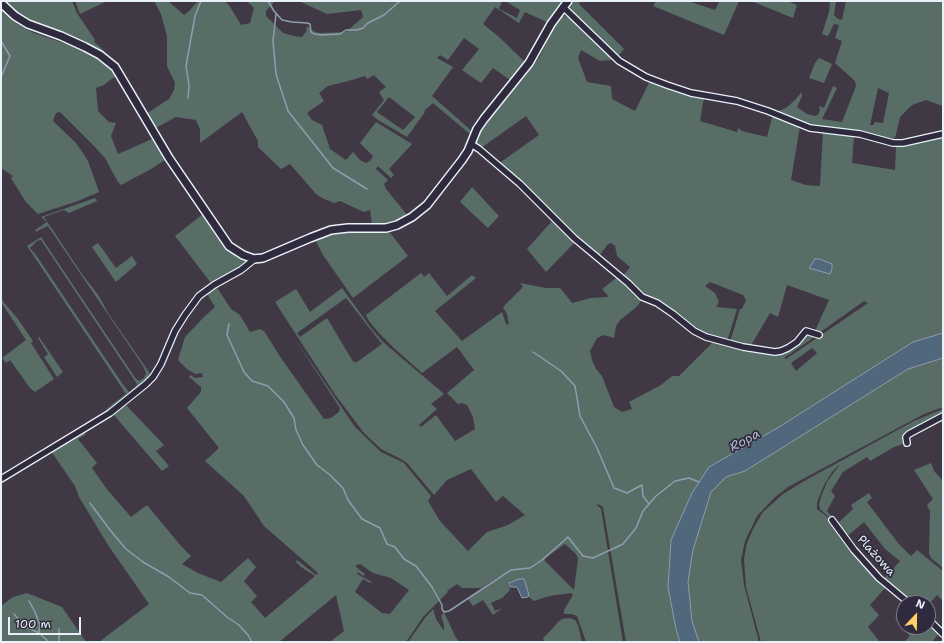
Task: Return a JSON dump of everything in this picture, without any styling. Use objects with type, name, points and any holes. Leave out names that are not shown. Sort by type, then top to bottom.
[{"type":"street","points":[[1,3],[15,16],[28,24],[61,36],[85,47],[100,55],[115,67],[169,158],[229,246],[243,255],[256,258],[264,258],[331,230],[348,228],[386,228],[397,225],[412,217],[427,205],[462,160],[477,129],[529,63],[551,24],[566,4],[619,61],[646,77],[667,85],[698,94],[737,101],[768,111],[810,128],[860,134],[893,143],[903,144],[943,134]]},
{"type":"street","points":[[471,144],[520,184],[574,238],[628,283],[642,297],[656,303],[674,314],[694,331],[706,337],[743,347],[775,352],[788,348],[797,342],[806,331],[819,335]]},
{"type":"street","points":[[1,479],[110,413],[141,388],[153,377],[161,364],[175,331],[199,296],[214,285],[241,270],[256,258]]},
{"type":"street","points":[[907,443],[906,438],[909,434],[943,416]]},
{"type":"street","name":"Plażowa","points":[[832,520],[854,550],[879,578],[899,595]]},
{"type":"green space","points":[[4,1],[72,1],[77,13],[95,40],[94,42],[110,57],[81,41],[24,18]]},
{"type":"green space","points":[[75,1],[107,1],[80,14]]},
{"type":"green space","points":[[154,1],[168,1],[184,15],[198,1],[224,1],[229,5],[241,25],[250,23],[254,8],[247,1],[275,1],[266,11],[266,16],[283,33],[302,37],[306,32],[307,26],[315,32],[321,33],[346,32],[363,17],[361,10],[327,14],[299,1],[502,1],[499,9],[517,18],[520,10],[505,1],[565,1],[549,23],[525,12],[519,23],[495,7],[483,24],[525,62],[510,80],[493,68],[481,83],[462,70],[479,49],[464,38],[448,60],[440,55],[437,58],[453,67],[432,96],[474,133],[471,135],[433,103],[424,111],[425,112],[407,137],[378,120],[372,115],[384,100],[379,92],[386,87],[374,75],[367,79],[365,76],[328,86],[319,93],[324,101],[307,113],[312,120],[322,125],[330,149],[346,160],[353,152],[360,160],[366,163],[371,160],[373,156],[360,143],[376,122],[412,144],[389,169],[394,175],[391,178],[378,166],[376,169],[388,180],[384,184],[386,189],[408,216],[394,222],[372,225],[370,210],[364,212],[340,201],[334,203],[322,198],[316,194],[290,164],[281,169],[258,147],[258,141],[242,112],[200,143],[200,129],[196,120],[176,117],[154,129],[146,114],[169,99],[174,90],[175,83],[167,66],[167,36],[161,14]],"holes":[[[389,97],[415,117],[403,130],[377,112]]]},
{"type":"green space","points":[[574,1],[580,1],[579,4],[624,49],[620,54],[617,56],[571,11],[570,8]]},
{"type":"green space","points":[[656,1],[688,1],[715,10],[719,2],[716,1],[739,1],[724,35],[653,6]]},
{"type":"green space","points":[[751,1],[787,1],[797,5],[793,18]]},
{"type":"green space","points":[[830,1],[836,1],[834,15],[838,19],[842,20],[846,1],[943,2],[943,106],[926,100],[912,105],[900,117],[895,138],[891,140],[809,126],[776,112],[786,108],[802,92],[802,96],[797,107],[807,114],[815,116],[818,115],[820,110],[819,106],[824,108],[833,86],[837,88],[822,119],[842,122],[856,86],[855,81],[835,63],[842,41],[835,38],[839,25],[834,24],[828,36],[822,34],[829,12]],"holes":[[[878,88],[889,93],[883,123],[875,122],[873,125],[870,125]]]},
{"type":"green space","points":[[1,10],[8,17],[34,33],[87,51],[102,61],[113,71],[117,76],[104,85],[96,88],[98,111],[109,122],[116,123],[111,136],[118,154],[152,139],[165,160],[121,185],[105,158],[60,112],[56,113],[53,121],[76,143],[83,153],[88,161],[99,192],[78,201],[38,214],[26,202],[11,178],[13,176],[1,168]]},
{"type":"green space","points":[[563,16],[571,17],[613,58],[611,60],[600,61],[581,50],[578,58],[587,82],[611,86],[612,99],[635,111],[650,81],[704,97],[700,121],[737,132],[738,128],[742,131],[767,137],[773,114],[800,126],[791,180],[806,185],[820,186],[823,131],[854,135],[852,163],[895,170],[896,145],[943,135],[943,333],[913,342],[779,427],[709,467],[671,540],[668,588],[680,642],[626,642],[603,507],[598,504],[597,505],[601,509],[623,642],[586,642],[577,616],[564,614],[564,610],[573,595],[571,593],[549,596],[534,601],[529,597],[523,579],[508,584],[510,590],[502,598],[491,603],[495,611],[502,608],[493,615],[483,600],[473,606],[468,599],[511,571],[510,570],[481,588],[462,588],[457,584],[447,591],[448,592],[423,617],[406,642],[330,642],[344,631],[336,595],[279,642],[99,642],[149,604],[108,545],[79,497],[75,486],[51,451],[83,432],[86,434],[78,439],[97,463],[92,468],[106,488],[131,517],[147,505],[191,556],[182,564],[198,573],[221,582],[248,558],[256,567],[244,581],[257,596],[251,602],[265,618],[315,576],[301,567],[296,562],[297,560],[316,575],[318,573],[264,526],[244,496],[205,461],[219,448],[187,408],[201,392],[201,387],[189,377],[190,375],[195,378],[203,377],[202,373],[195,374],[187,369],[178,360],[185,337],[215,307],[206,292],[216,286],[231,309],[240,315],[250,332],[260,329],[264,331],[324,419],[331,418],[339,412],[340,408],[293,336],[355,427],[381,452],[404,463],[431,496],[428,501],[440,521],[468,551],[487,532],[508,525],[525,515],[503,496],[496,502],[471,469],[447,480],[434,495],[407,463],[381,449],[364,433],[334,393],[275,302],[296,289],[310,312],[342,288],[383,342],[444,394],[431,404],[437,409],[419,425],[421,427],[436,415],[455,441],[475,429],[473,417],[467,405],[462,403],[458,404],[447,393],[474,370],[457,347],[422,373],[379,333],[366,315],[421,273],[424,277],[429,273],[447,296],[472,275],[476,278],[435,311],[462,341],[502,312],[506,324],[509,325],[507,314],[503,307],[523,287],[520,283],[546,288],[560,288],[572,303],[591,298],[609,297],[602,289],[619,276],[640,296],[641,300],[634,309],[620,320],[616,326],[614,338],[604,335],[597,338],[590,351],[592,360],[596,369],[602,376],[614,407],[622,412],[632,409],[629,402],[661,385],[672,376],[679,376],[712,343],[772,354],[780,354],[807,332],[817,335],[784,358],[786,359],[868,303],[864,301],[819,333],[815,331],[829,300],[787,285],[778,317],[770,313],[750,347],[730,342],[740,309],[742,309],[746,300],[743,295],[710,282],[705,286],[715,293],[719,302],[716,307],[737,309],[728,338],[726,340],[718,339],[701,332],[642,295],[623,276],[630,267],[617,256],[615,246],[611,243],[608,244],[599,256],[577,239],[498,164],[539,135],[526,116],[481,148],[475,142],[484,124],[522,80],[540,56],[555,25]],"holes":[[[346,298],[382,344],[357,362],[354,362],[327,318],[300,337],[297,333]],[[812,348],[817,353],[796,371],[791,363]],[[565,544],[576,554],[578,559],[574,590],[545,561],[545,559]],[[360,564],[373,573],[391,578],[409,590],[390,614],[382,613],[355,592],[363,579],[370,583],[372,582],[357,574],[357,572],[364,576],[365,574],[356,567],[356,565]]]},
{"type":"green space","points":[[819,58],[832,64],[824,83],[809,78],[815,63]]},
{"type":"green space","points":[[472,187],[499,216],[488,228],[460,202]]},
{"type":"green space","points":[[95,198],[97,201],[69,213],[64,210],[44,217],[82,274],[99,296],[108,313],[151,375],[146,382],[108,411],[106,409],[126,394],[27,246],[41,237],[136,379],[139,381],[144,378],[146,373],[143,366],[48,226],[37,232],[35,230],[47,222],[41,217]],"holes":[[[41,240],[137,384],[129,392],[122,383],[30,248],[37,241]]]},
{"type":"green space","points":[[203,214],[230,251],[247,261],[237,270],[211,283],[175,236]]},
{"type":"green space","points":[[553,220],[576,241],[546,272],[527,249]]},
{"type":"green space","points":[[388,230],[408,256],[353,298],[323,255],[316,241],[327,236],[342,233]]},
{"type":"green space","points":[[98,243],[116,268],[132,256],[137,264],[116,282],[92,247]]},
{"type":"green space","points":[[1,299],[18,319],[33,341],[31,343],[54,379],[35,392],[30,388],[10,360],[6,363],[2,358],[26,340],[1,302]]},
{"type":"green space","points":[[39,337],[63,372],[57,377],[44,357],[48,354],[38,338]]},
{"type":"green space","points":[[943,358],[943,407],[924,414],[788,487],[774,498],[757,516],[745,541],[741,560],[744,585],[759,642],[699,642],[692,621],[688,582],[693,550],[711,492],[726,477],[745,471],[908,369]]},
{"type":"green space","points":[[126,405],[164,445],[156,451],[169,466],[162,471],[113,414]]},
{"type":"green space","points":[[943,409],[943,415],[912,430],[906,443],[894,447],[870,461],[867,457],[843,472],[831,491],[835,496],[827,511],[833,518],[832,520],[820,509],[819,504],[827,482],[839,465],[832,472],[824,485],[817,502],[817,509],[830,519],[886,587],[870,605],[879,615],[868,627],[880,642],[761,642],[746,587],[744,559],[747,543],[763,512],[783,494],[806,480],[914,421]]},
{"type":"green space","points":[[931,463],[934,471],[943,481],[943,568],[931,558],[929,553],[930,511],[927,505],[933,499],[914,470]]},
{"type":"green space","points":[[869,493],[872,498],[867,502],[898,543],[911,556],[917,550],[943,571],[943,601],[937,595],[902,595],[883,580],[900,561],[885,549],[864,522],[846,537],[837,524],[853,509],[851,505]]},
{"type":"green space","points":[[27,593],[62,607],[86,642],[1,642],[1,606],[13,597]]},
{"type":"green space","points":[[433,609],[436,619],[444,631],[441,616],[444,612],[459,642],[408,642]]},
{"type":"green space","points":[[569,618],[575,620],[578,625],[582,642],[544,642],[543,638],[558,622],[562,619]]},
{"type":"green space","points":[[936,628],[940,632],[932,642],[904,642],[910,636],[909,635],[936,635]]},
{"type":"water","points":[[815,259],[832,264],[830,274],[809,268]]},
{"type":"water","points":[[943,333],[943,358],[908,369],[745,471],[726,477],[711,492],[693,550],[688,582],[692,621],[699,642],[680,642],[668,587],[671,540],[692,493],[709,467],[779,427],[913,342]]},
{"type":"water","points":[[519,579],[524,579],[529,595],[528,597],[522,598],[517,587],[510,587],[509,583]]},
{"type":"waterway","points":[[188,98],[189,85],[186,66],[195,16],[201,1]]},
{"type":"waterway","points":[[268,1],[282,20],[310,24],[311,32],[322,35],[340,34],[346,30],[357,30],[363,28],[368,23],[384,15],[400,1]]},
{"type":"waterway","points":[[276,14],[273,41],[276,74],[288,111],[333,168],[367,189]]},
{"type":"waterway","points":[[1,41],[10,56],[1,77]]},
{"type":"waterway","points":[[229,324],[227,335],[244,372],[252,381],[268,386],[284,402],[294,418],[296,430],[303,445],[317,465],[343,488],[348,500],[362,519],[380,528],[387,544],[395,547],[404,559],[416,566],[432,587],[442,605],[444,612],[449,611],[511,570],[530,568],[542,560],[568,537],[583,556],[593,558],[623,544],[636,528],[643,511],[656,496],[675,481],[689,478],[699,482]]},
{"type":"waterway","points":[[533,352],[561,371],[575,386],[580,416],[597,448],[614,488],[627,493],[642,485],[643,496],[649,504]]},
{"type":"waterway","points":[[90,503],[126,549],[143,562],[169,577],[190,593],[202,595],[227,617],[239,625],[252,642]]},
{"type":"waterway","points":[[29,601],[40,625],[39,632]]},
{"type":"waterway","points":[[14,614],[24,626],[39,633],[49,642]]},
{"type":"waterway","points":[[59,629],[59,642]]},
{"type":"water label","name":"Ropa","points":[[745,441]]}]
